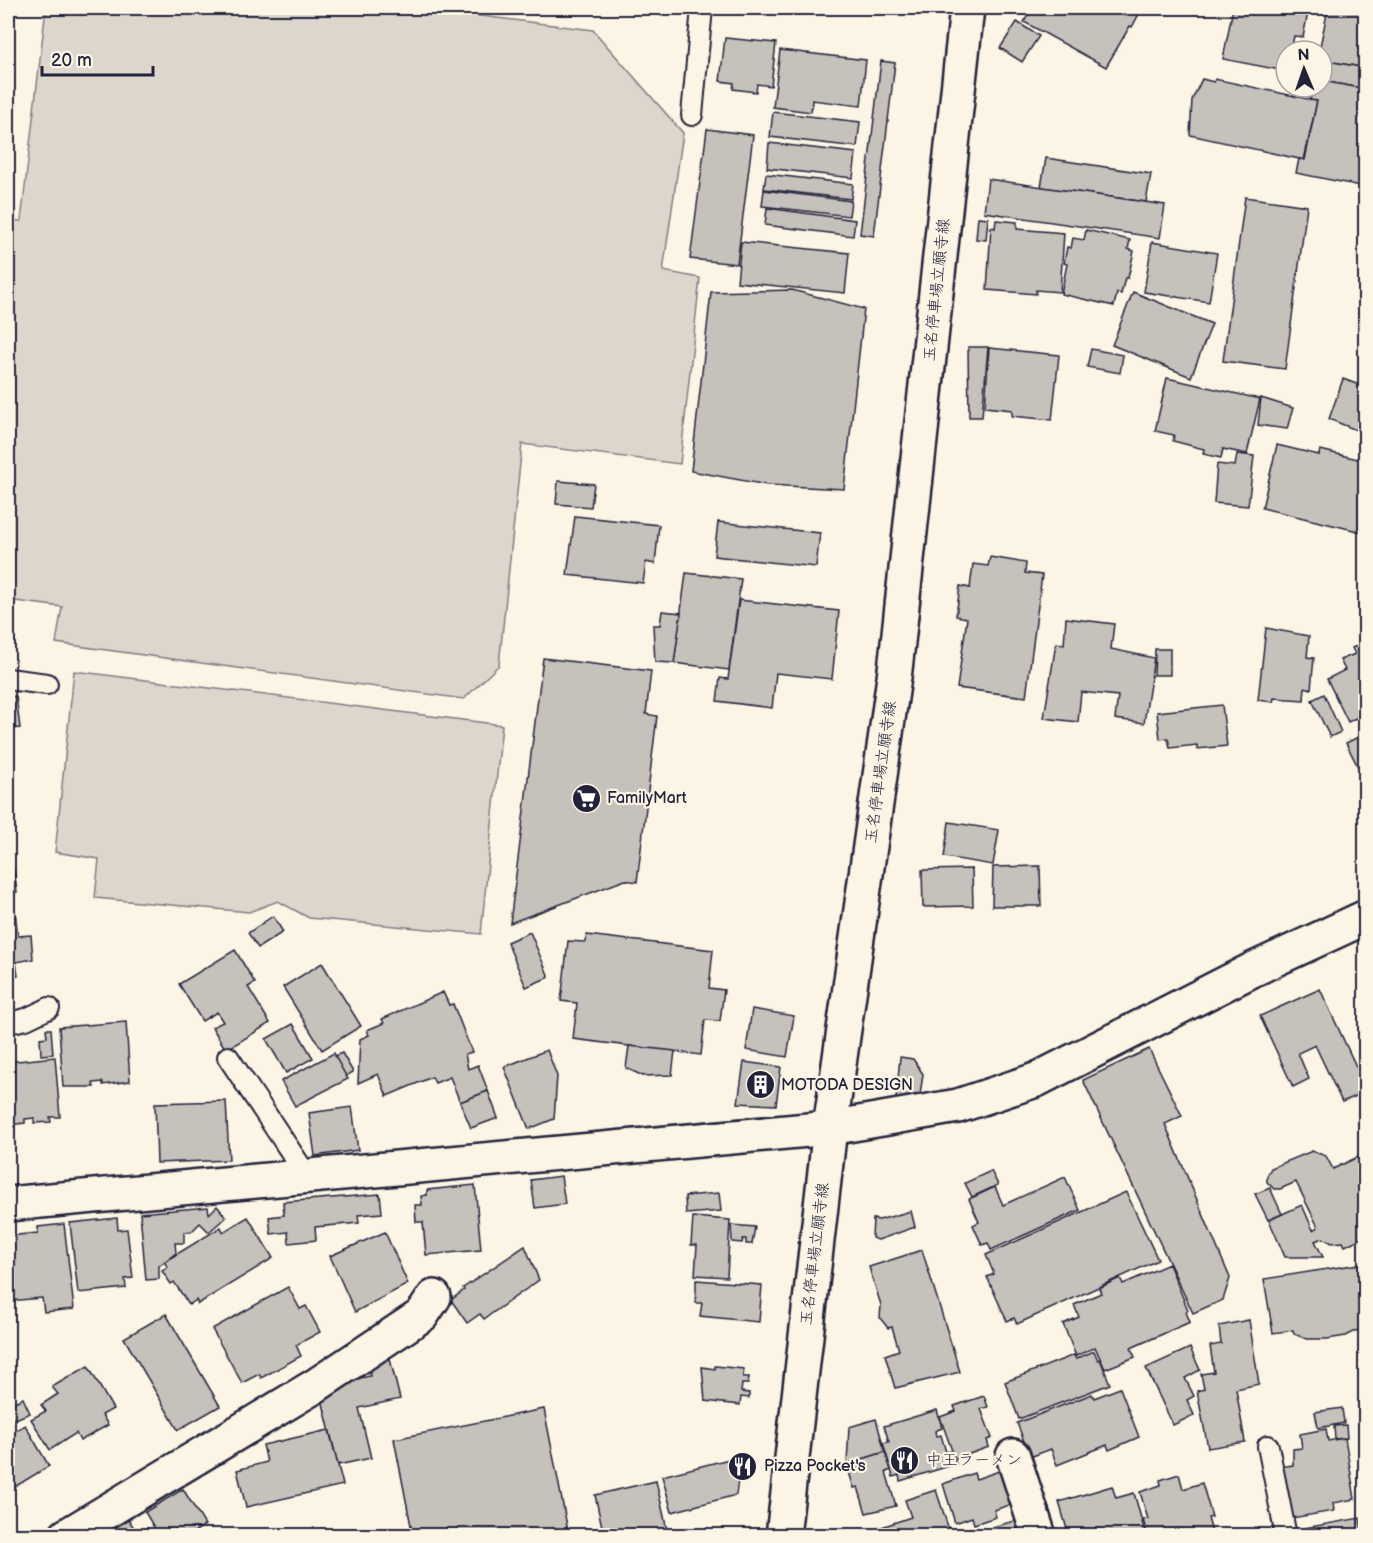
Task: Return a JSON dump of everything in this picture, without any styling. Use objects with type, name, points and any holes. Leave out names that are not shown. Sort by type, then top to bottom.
[{"type":"street","name":"玉名停車場立願寺線","points":[[783,1536],[830,1128],[896,670],[967,8]]},
{"type":"street","points":[[8,1204],[830,1128],[958,1106],[1036,1080],[1252,970],[1365,917]]},
{"type":"street","points":[[66,1536],[315,1386],[422,1315],[434,1297]]},
{"type":"street","points":[[1013,1456],[1040,1536]]},
{"type":"lane","points":[[692,115],[702,8]]},
{"type":"lane","points":[[8,679],[47,684]]},
{"type":"lane","points":[[8,1023],[26,1019],[49,1008]]},
{"type":"lane","points":[[228,1057],[307,1176]]},
{"type":"lane","points":[[1268,1446],[1286,1536]]},
{"type":"shaded area","points":[[46,8],[417,8],[593,30],[683,133],[663,271],[700,278],[680,464],[522,444],[499,665],[464,699],[56,643],[62,607],[8,600],[8,220],[21,221]]},
{"type":"shaded area","points":[[74,671],[502,725],[481,934],[309,918],[278,901],[249,912],[95,898],[99,859],[55,852]]},
{"type":"building","points":[[1032,8],[1132,8],[1140,12],[1106,67],[1024,22]]},
{"type":"building","points":[[1233,8],[1309,8],[1303,37],[1274,39],[1274,69],[1223,59]]},
{"type":"building","points":[[1312,8],[1366,8],[1366,68],[1334,62],[1334,39],[1322,39],[1327,14],[1311,12]]},
{"type":"building","points":[[1017,22],[1039,36],[1022,62],[1000,48]]},
{"type":"building","points":[[725,38],[776,43],[771,86],[757,84],[756,92],[733,89],[734,83],[720,81]]},
{"type":"building","points":[[780,50],[866,60],[861,106],[812,100],[811,112],[773,107]]},
{"type":"building","points":[[881,61],[895,63],[874,236],[860,234]]},
{"type":"building","points":[[1334,62],[1366,68],[1366,89],[1334,83]]},
{"type":"building","points":[[1202,79],[1214,82],[1215,79],[1274,92],[1274,99],[1317,101],[1304,160],[1190,135],[1192,100]]},
{"type":"building","points":[[1334,83],[1366,89],[1366,187],[1296,173],[1299,159],[1305,160],[1317,101],[1310,100],[1334,99]]},
{"type":"building","points":[[773,112],[860,122],[857,147],[770,137]]},
{"type":"building","points":[[707,129],[753,135],[737,264],[690,259]]},
{"type":"building","points":[[769,143],[856,153],[853,178],[767,168]]},
{"type":"building","points":[[1046,158],[1151,174],[1146,202],[1041,187]]},
{"type":"building","points":[[766,174],[853,184],[851,199],[764,189]]},
{"type":"building","points":[[988,179],[1165,205],[1160,238],[984,212]]},
{"type":"building","points":[[764,190],[851,201],[849,216],[762,206]]},
{"type":"building","points":[[1245,197],[1307,206],[1285,369],[1223,361]]},
{"type":"building","points":[[767,208],[855,220],[853,236],[765,225]]},
{"type":"building","points":[[978,217],[988,218],[986,240],[976,239]]},
{"type":"building","points":[[996,220],[1017,222],[1017,229],[1064,233],[1060,292],[1036,290],[1036,294],[987,290],[991,227],[995,228]]},
{"type":"building","points":[[1086,230],[1130,240],[1128,249],[1134,251],[1128,278],[1125,278],[1121,294],[1117,293],[1114,306],[1061,294],[1067,264],[1064,263],[1067,247],[1071,248],[1073,238],[1084,240]]},
{"type":"building","points":[[741,242],[849,253],[845,293],[737,282]]},
{"type":"building","points":[[1152,242],[1217,253],[1209,302],[1144,292]]},
{"type":"building","points":[[792,290],[864,309],[844,489],[767,485],[691,471],[711,292]]},
{"type":"building","points":[[1133,292],[1212,324],[1191,377],[1112,345]]},
{"type":"building","points":[[968,347],[988,347],[982,417],[969,417]]},
{"type":"building","points":[[989,348],[1059,355],[1052,420],[1012,416],[1012,410],[985,407]]},
{"type":"building","points":[[1091,349],[1123,355],[1120,373],[1087,367]]},
{"type":"building","points":[[1366,376],[1366,434],[1329,419],[1343,379],[1362,386]]},
{"type":"building","points":[[1167,378],[1260,399],[1247,454],[1223,449],[1221,458],[1203,454],[1204,449],[1173,441],[1174,435],[1155,431]]},
{"type":"building","points":[[1261,398],[1293,408],[1287,429],[1258,425]]},
{"type":"building","points":[[1277,445],[1319,455],[1320,450],[1362,460],[1360,466],[1366,467],[1366,533],[1262,508]]},
{"type":"building","points":[[1237,454],[1254,456],[1248,506],[1214,503],[1217,464],[1235,466]]},
{"type":"building","points":[[558,481],[594,484],[591,507],[556,504]]},
{"type":"building","points":[[575,516],[659,525],[655,564],[646,562],[643,583],[567,575]]},
{"type":"building","points":[[718,522],[820,533],[816,567],[714,556]]},
{"type":"building","points":[[990,557],[1026,563],[1025,573],[1042,575],[1026,697],[957,688],[967,618],[956,616],[960,586],[970,588],[973,564],[988,566]]},
{"type":"building","points":[[686,573],[741,579],[729,670],[674,663]]},
{"type":"building","points":[[739,600],[839,611],[832,679],[776,673],[772,708],[717,701],[720,678],[728,679]]},
{"type":"building","points":[[662,611],[681,613],[674,663],[655,662],[653,625],[660,625]]},
{"type":"building","points":[[1066,618],[1114,624],[1111,649],[1154,658],[1144,723],[1115,719],[1118,696],[1081,692],[1078,722],[1044,718],[1056,643],[1064,644]]},
{"type":"building","points":[[1266,628],[1309,636],[1307,657],[1314,658],[1311,689],[1305,687],[1304,700],[1274,698],[1273,702],[1258,700]]},
{"type":"building","points":[[1366,642],[1366,713],[1348,722],[1327,679],[1345,670],[1340,660],[1355,654],[1352,648]]},
{"type":"building","points":[[1155,649],[1170,649],[1170,675],[1154,675]]},
{"type":"building","name":"FamilyMart","points":[[543,658],[651,671],[646,714],[657,716],[637,882],[625,880],[510,923]]},
{"type":"building","points":[[1324,694],[1341,732],[1330,737],[1312,700]]},
{"type":"building","points":[[16,696],[20,728],[8,729],[8,697]]},
{"type":"building","points":[[1222,705],[1227,746],[1197,749],[1197,745],[1170,748],[1168,738],[1160,739],[1157,712]]},
{"type":"building","points":[[1366,714],[1366,733],[1358,718]]},
{"type":"building","points":[[1366,733],[1366,778],[1364,779],[1346,743]]},
{"type":"building","points":[[949,822],[999,830],[993,865],[944,857]]},
{"type":"building","points":[[1040,866],[1041,906],[992,906],[993,867]]},
{"type":"building","points":[[14,869],[17,892],[8,893],[8,870]]},
{"type":"building","points":[[972,869],[973,906],[923,907],[922,870]]},
{"type":"building","points":[[15,912],[18,936],[31,935],[33,959],[16,962],[18,976],[8,977],[8,913]]},
{"type":"building","points":[[273,916],[283,932],[258,948],[248,933]]},
{"type":"building","points":[[530,932],[549,977],[526,987],[507,942]]},
{"type":"building","points":[[587,935],[713,950],[709,988],[724,990],[720,1021],[705,1020],[701,1055],[573,1039],[577,1003],[561,1001],[568,941],[585,942]]},
{"type":"building","points":[[235,950],[255,983],[248,987],[270,1023],[226,1050],[212,1027],[223,1022],[217,1012],[202,1021],[179,984]]},
{"type":"building","points":[[322,963],[361,1026],[322,1050],[283,987]]},
{"type":"building","points":[[1320,989],[1366,1088],[1366,1092],[1342,1102],[1315,1045],[1298,1053],[1309,1079],[1293,1087],[1260,1016]]},
{"type":"building","points":[[443,992],[449,1005],[453,1004],[472,1052],[465,1054],[468,1069],[478,1065],[488,1091],[460,1102],[450,1077],[435,1083],[432,1077],[387,1096],[378,1074],[358,1083],[360,1039],[369,1035],[367,1030],[384,1023],[382,1019]]},
{"type":"building","points":[[752,1009],[794,1016],[787,1057],[746,1050]]},
{"type":"building","points":[[126,1022],[130,1081],[103,1085],[103,1082],[93,1083],[94,1087],[63,1087],[59,1027]]},
{"type":"building","points":[[293,1024],[313,1058],[286,1073],[266,1039]]},
{"type":"building","points":[[46,1029],[51,1029],[53,1054],[41,1055],[40,1038],[47,1037]]},
{"type":"building","points":[[629,1046],[675,1051],[672,1075],[643,1076],[626,1068]]},
{"type":"building","points":[[1149,1049],[1182,1116],[1165,1124],[1230,1278],[1223,1300],[1193,1313],[1083,1080]]},
{"type":"building","points":[[547,1050],[557,1076],[554,1119],[529,1129],[504,1067]]},
{"type":"building","points":[[334,1053],[348,1079],[295,1106],[281,1081]]},
{"type":"building","points":[[342,1053],[353,1072],[346,1076],[335,1056]]},
{"type":"building","points":[[55,1057],[60,1117],[50,1117],[51,1122],[34,1123],[34,1118],[25,1119],[25,1123],[8,1125],[8,1062]]},
{"type":"building","points":[[900,1057],[913,1059],[923,1074],[920,1095],[896,1099]]},
{"type":"building","name":"MOTODA DESIGN","points":[[744,1062],[781,1067],[776,1105],[738,1103]]},
{"type":"building","points":[[488,1091],[498,1118],[471,1128],[460,1102]]},
{"type":"building","points":[[226,1101],[229,1160],[157,1163],[155,1103]]},
{"type":"building","points":[[352,1107],[358,1150],[315,1156],[309,1113]]},
{"type":"building","points":[[1312,1151],[1326,1156],[1333,1169],[1366,1153],[1366,1236],[1345,1246],[1343,1242],[1332,1243],[1323,1238],[1315,1241],[1323,1257],[1285,1257],[1269,1220],[1302,1205],[1313,1230],[1318,1227],[1296,1182],[1280,1189],[1274,1189],[1267,1182],[1267,1176],[1271,1168]]},
{"type":"building","points":[[991,1171],[998,1185],[972,1197],[965,1183]]},
{"type":"building","points":[[561,1176],[565,1204],[535,1208],[531,1180]]},
{"type":"building","points":[[1065,1177],[1080,1210],[991,1250],[988,1243],[982,1245],[973,1225],[979,1222],[969,1199],[995,1187],[1003,1205]]},
{"type":"building","points":[[475,1185],[481,1250],[426,1255],[423,1222],[416,1222],[415,1205],[422,1205],[421,1196],[427,1195],[427,1190]]},
{"type":"building","points":[[1270,1188],[1282,1214],[1268,1220],[1255,1194]]},
{"type":"building","points":[[1126,1192],[1158,1260],[1017,1324],[1014,1318],[1007,1321],[987,1277],[994,1274],[986,1255]]},
{"type":"building","points":[[719,1193],[721,1211],[686,1214],[685,1196]]},
{"type":"building","points":[[380,1194],[382,1213],[358,1215],[359,1223],[315,1227],[316,1240],[289,1243],[288,1232],[271,1234],[269,1217],[284,1215],[283,1202]]},
{"type":"building","points":[[217,1206],[226,1217],[209,1232],[200,1223],[191,1232],[184,1232],[184,1243],[175,1243],[176,1253],[159,1266],[159,1279],[146,1280],[140,1213],[208,1207],[209,1214]]},
{"type":"building","points":[[911,1211],[915,1227],[878,1240],[872,1238],[873,1219],[879,1220]]},
{"type":"building","points":[[248,1217],[273,1258],[198,1304],[196,1300],[189,1305],[174,1282],[171,1284],[162,1271],[168,1267],[164,1262],[221,1227],[223,1232]]},
{"type":"building","points":[[693,1217],[730,1220],[727,1277],[695,1275],[697,1245],[691,1245]]},
{"type":"building","points":[[117,1218],[118,1230],[127,1229],[133,1278],[125,1279],[126,1288],[78,1293],[70,1223]]},
{"type":"building","points":[[64,1224],[74,1309],[44,1312],[42,1298],[8,1301],[8,1236],[38,1233],[38,1227]]},
{"type":"building","points":[[731,1225],[755,1227],[752,1244],[746,1244],[746,1239],[743,1239],[742,1243],[732,1242]]},
{"type":"building","points":[[385,1232],[408,1284],[355,1312],[330,1256]]},
{"type":"building","points":[[525,1246],[539,1280],[484,1319],[480,1314],[467,1323],[451,1300],[464,1290],[463,1288]]},
{"type":"building","points":[[922,1250],[960,1372],[895,1388],[885,1355],[899,1350],[892,1327],[888,1328],[880,1318],[881,1305],[869,1267]]},
{"type":"building","points":[[1366,1263],[1366,1324],[1362,1328],[1346,1336],[1327,1339],[1307,1339],[1294,1334],[1293,1330],[1273,1333],[1264,1279]]},
{"type":"building","points":[[1169,1264],[1188,1310],[1186,1312],[1190,1322],[1131,1348],[1135,1357],[1105,1369],[1095,1347],[1076,1356],[1063,1324],[1079,1317],[1074,1305],[1101,1293],[1099,1288],[1120,1278],[1123,1284]]},
{"type":"building","points":[[696,1280],[762,1285],[759,1322],[700,1316],[702,1303],[696,1303]]},
{"type":"building","points":[[288,1287],[300,1309],[306,1306],[320,1332],[296,1345],[301,1356],[261,1378],[259,1374],[242,1383],[212,1329]]},
{"type":"building","points":[[166,1314],[220,1406],[178,1430],[124,1338]]},
{"type":"building","points":[[1249,1320],[1259,1384],[1236,1389],[1245,1442],[1208,1448],[1197,1391],[1204,1389],[1201,1374],[1214,1372],[1210,1346],[1221,1344],[1219,1326]]},
{"type":"building","points":[[1190,1348],[1200,1370],[1185,1378],[1194,1396],[1187,1400],[1194,1415],[1173,1425],[1146,1368]]},
{"type":"building","points":[[1094,1351],[1098,1360],[1100,1359],[1110,1384],[1019,1419],[1005,1382],[1074,1355],[1076,1359]]},
{"type":"building","points":[[390,1359],[400,1399],[359,1408],[371,1458],[338,1465],[319,1387],[370,1376],[368,1364]]},
{"type":"building","points":[[88,1366],[113,1409],[102,1415],[108,1425],[80,1441],[76,1433],[50,1450],[31,1419],[46,1411],[41,1405],[58,1394],[52,1387]]},
{"type":"building","points":[[715,1366],[744,1369],[743,1377],[749,1377],[748,1384],[742,1384],[741,1392],[749,1393],[749,1398],[741,1397],[740,1405],[705,1401],[702,1367],[715,1369]]},
{"type":"building","points":[[1120,1388],[1139,1437],[1109,1450],[1107,1445],[1057,1465],[1051,1449],[1030,1457],[1017,1423],[1092,1394],[1094,1398]]},
{"type":"building","points":[[984,1396],[988,1407],[981,1409],[992,1438],[987,1440],[989,1447],[955,1459],[940,1417],[956,1411],[954,1406]]},
{"type":"building","points":[[23,1398],[30,1413],[13,1420],[8,1405]]},
{"type":"building","points":[[1342,1408],[1344,1423],[1318,1428],[1315,1412]]},
{"type":"building","points":[[544,1409],[569,1536],[413,1536],[394,1439]]},
{"type":"building","points":[[937,1410],[942,1428],[935,1431],[936,1436],[941,1435],[946,1452],[951,1451],[956,1464],[900,1481],[899,1475],[893,1477],[883,1443],[889,1442],[884,1426]]},
{"type":"building","points":[[876,1419],[885,1452],[847,1464],[849,1427]]},
{"type":"building","points":[[25,1425],[49,1466],[8,1491],[8,1435]]},
{"type":"building","points":[[1346,1425],[1347,1438],[1335,1439],[1334,1426]]},
{"type":"building","points":[[1326,1429],[1328,1441],[1345,1438],[1355,1499],[1333,1503],[1334,1511],[1292,1518],[1279,1467],[1293,1465],[1293,1449],[1302,1448],[1300,1434]]},
{"type":"building","points":[[329,1430],[343,1485],[246,1507],[237,1470],[267,1462],[263,1445]]},
{"type":"building","points":[[885,1452],[891,1470],[886,1472],[896,1506],[866,1513],[858,1487],[854,1488],[849,1472],[859,1469],[856,1461]]},
{"type":"building","points":[[741,1456],[736,1495],[672,1512],[662,1476]]},
{"type":"building","points":[[1005,1469],[1016,1503],[994,1510],[996,1517],[974,1524],[972,1517],[955,1523],[943,1484],[974,1473],[976,1479]]},
{"type":"building","points":[[1179,1474],[1183,1489],[1202,1483],[1212,1517],[1208,1518],[1213,1536],[1148,1536],[1143,1520],[1148,1519],[1140,1492],[1161,1485],[1160,1480]]},
{"type":"building","points":[[656,1481],[667,1530],[641,1536],[604,1536],[595,1495]]},
{"type":"building","points":[[1112,1486],[1116,1498],[1134,1493],[1146,1536],[1069,1536],[1059,1502]]},
{"type":"building","points":[[183,1489],[205,1525],[188,1536],[159,1536],[145,1512]]},
{"type":"building","points":[[936,1490],[951,1536],[855,1536],[911,1517],[905,1500]]},
{"type":"building","points":[[121,1517],[125,1523],[129,1520],[139,1536],[116,1536],[113,1530],[117,1527],[114,1522]]},
{"type":"building","points":[[1026,1518],[1026,1536],[995,1536],[992,1527]]},
{"type":"building","points":[[1360,1518],[1363,1536],[1294,1536],[1293,1530]]},
{"type":"place","name":"FamilyMart","points":[[586,798]]},
{"type":"place","name":"MOTODA DESIGN","points":[[760,1085]]},
{"type":"place","name":"中王ラーメン","points":[[905,1460]]},
{"type":"place","name":"Pizza Pocket's","points":[[743,1466]]}]
